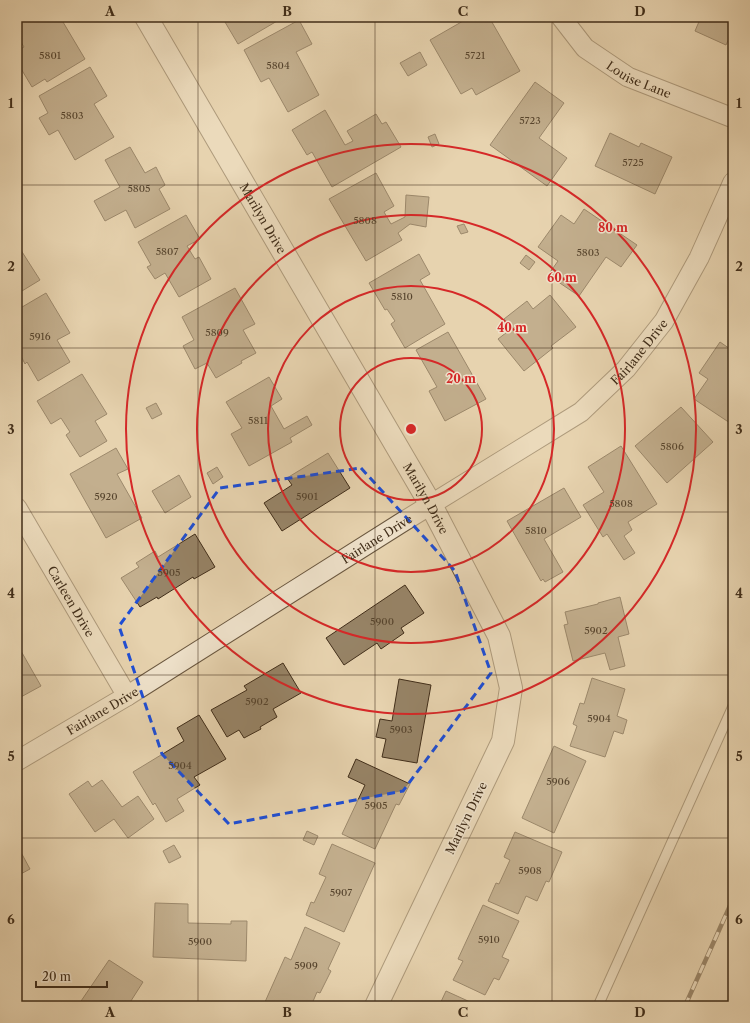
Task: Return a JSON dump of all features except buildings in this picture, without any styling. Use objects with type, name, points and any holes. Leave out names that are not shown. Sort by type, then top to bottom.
[{"type":"street","name":"Marilyn Drive","points":[[146,17],[430,505],[499,636],[510,688],[503,741],[376,1006]]},
{"type":"street","name":"Louise Lane","points":[[561,17],[585,48],[628,77],[733,118]]},
{"type":"street","name":"Fairlane Drive","points":[[17,761],[127,696],[430,505],[581,412],[626,370],[664,321],[699,258],[733,182]]},
{"type":"street","name":"Carleen Drive","points":[[17,508],[127,696]]},
{"type":"lane","points":[[598,1006],[733,706]]},
{"type":"highlighted area","points":[[361,468],[455,571],[491,673],[403,791],[229,824],[162,754],[119,626],[220,488]]},
{"type":"railway","points":[[685,1006],[733,899]]}]
